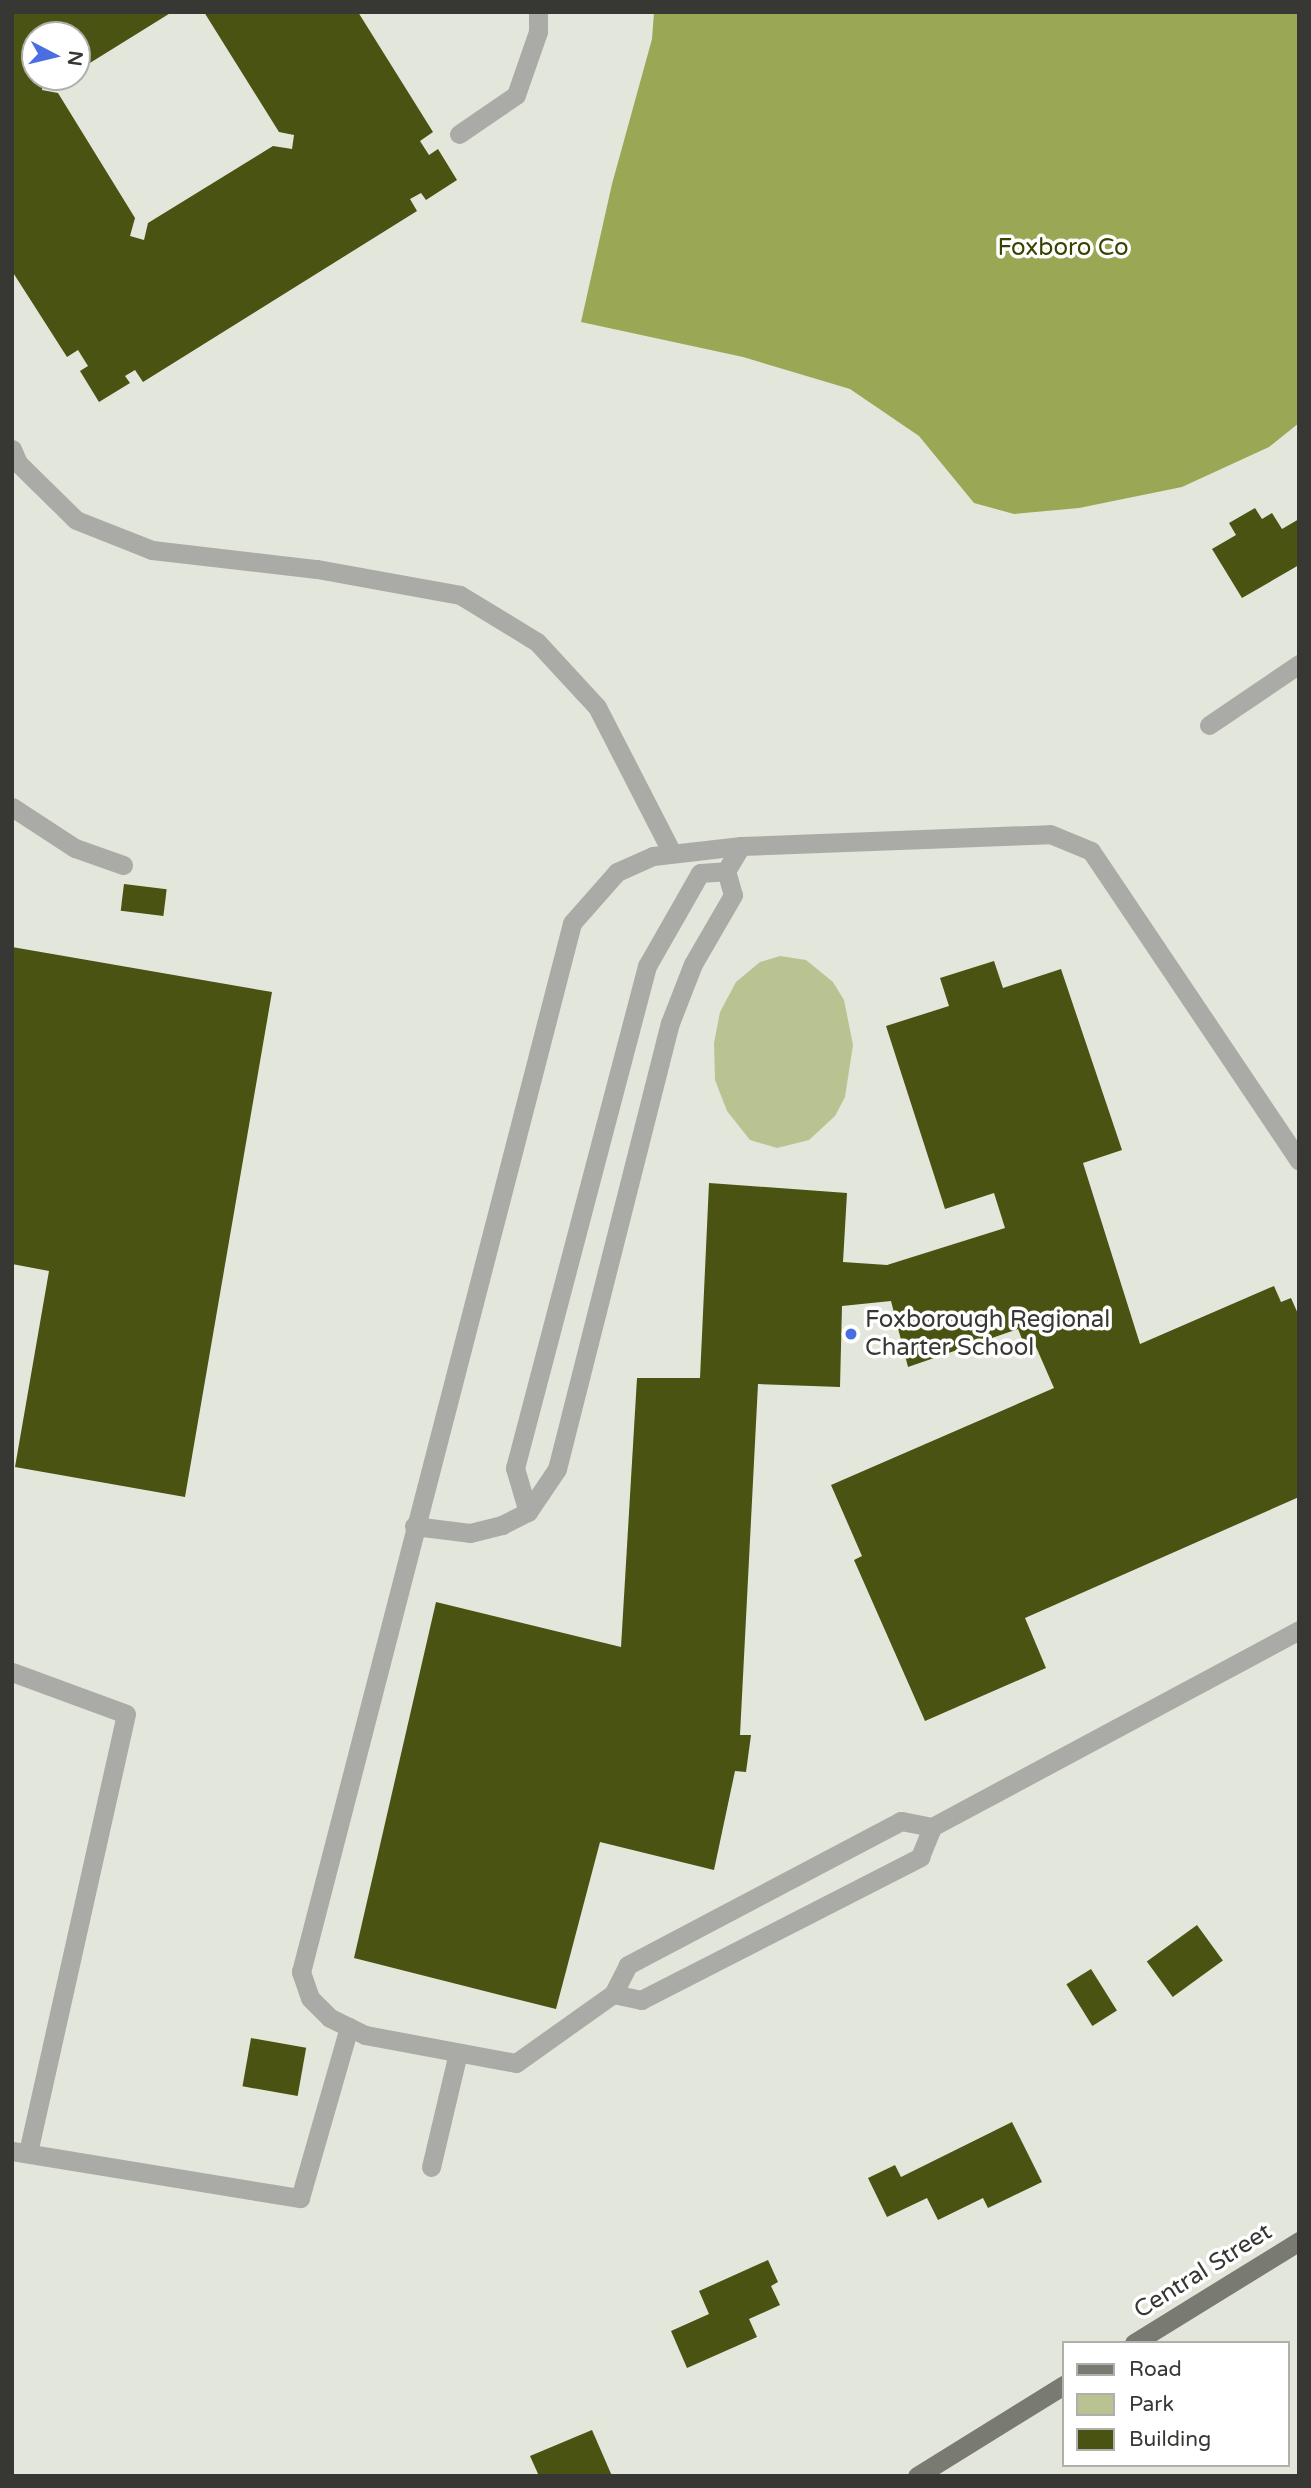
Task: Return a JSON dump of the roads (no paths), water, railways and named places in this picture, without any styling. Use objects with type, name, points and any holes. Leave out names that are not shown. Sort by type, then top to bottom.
[{"type":"main road","name":"Central Street","points":[[1137,2341],[1299,2241]]},
{"type":"main road","points":[[917,2476],[1062,2386]]},
{"type":"street","points":[[459,134],[516,96],[538,32],[538,12]]},
{"type":"street","points":[[12,449],[18,463],[76,520],[152,550],[317,569],[460,595],[537,642],[597,707],[672,853]]},
{"type":"street","points":[[1209,725],[1299,664]]},
{"type":"street","points":[[12,807],[75,848],[123,865]]},
{"type":"street","points":[[1299,1161],[1091,850],[1049,834],[741,846],[653,856],[617,872],[572,923],[414,1526],[301,1972],[310,1998],[330,2018],[365,2035],[516,2063],[613,1993],[628,1965],[901,1821],[932,1827],[1299,1630]]},
{"type":"street","points":[[414,1526],[470,1533],[502,1525],[528,1512],[557,1469],[670,1023],[693,964],[733,895],[726,872],[741,846]]},
{"type":"street","points":[[528,1512],[515,1468],[647,966],[701,873],[726,872]]},
{"type":"street","points":[[12,1672],[126,1714],[20,2152],[300,2198],[349,2027]]},
{"type":"street","points":[[613,1993],[641,2000],[920,1857],[932,1827]]},
{"type":"street","points":[[430,2167],[458,2053]]},
{"type":"place","name":"Foxborough Regional Charter School","points":[[851,1334]]},
{"type":"park label","name":"Foxboro Co","points":[[1063,248]]}]
